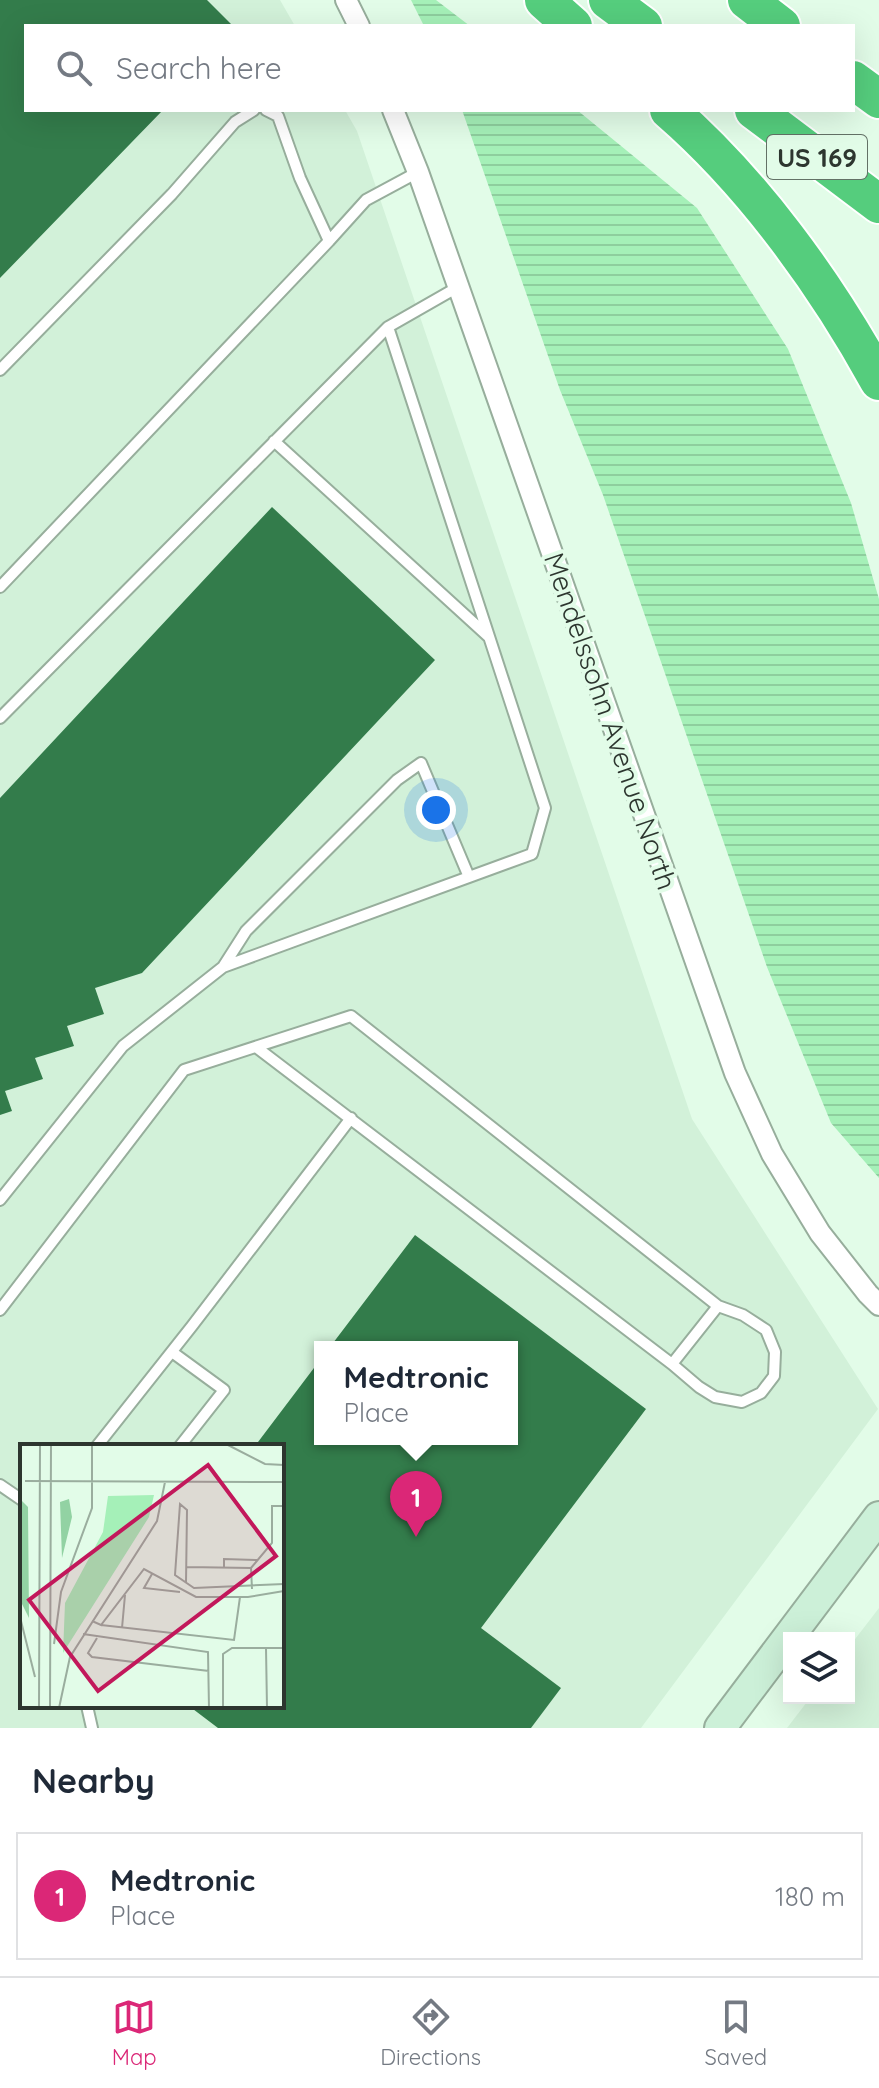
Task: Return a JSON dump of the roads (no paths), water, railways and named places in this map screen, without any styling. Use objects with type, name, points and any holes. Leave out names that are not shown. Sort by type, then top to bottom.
[{"type":"highway","points":[[544,0],[571,24]]},
{"type":"highway","points":[[608,0],[640,24]]},
{"type":"highway","points":[[747,0],[778,24]]},
{"type":"highway","name":"US 169","points":[[855,81],[879,99]]},
{"type":"highway","points":[[671,112],[738,180],[782,233],[859,345],[879,381]]},
{"type":"highway","name":"US 169","points":[[757,112],[879,204]]},
{"type":"main road","points":[[720,1728],[879,1517]]},
{"type":"street","points":[[346,0],[358,24]]},
{"type":"street","name":"Mendelssohn Avenue North","points":[[394,112],[418,172],[735,1073],[772,1154],[820,1233],[879,1305]]},
{"type":"lane","points":[[0,370],[172,194],[235,122],[251,112]]},
{"type":"lane","points":[[270,112],[278,116],[300,178],[329,241]]},
{"type":"lane","points":[[0,587],[366,200],[418,172]]},
{"type":"lane","points":[[0,718],[388,327],[458,287]]},
{"type":"lane","points":[[0,1200],[123,1046],[223,967],[532,854],[545,808],[388,327]]},
{"type":"lane","points":[[274,441],[489,637]]},
{"type":"lane","points":[[223,967],[246,931],[397,780],[421,763],[469,877]]},
{"type":"lane","points":[[0,1310],[184,1070],[351,1016],[718,1306],[743,1315],[766,1330],[775,1352],[774,1376],[761,1393],[742,1402],[715,1397],[699,1387],[256,1047]]},
{"type":"lane","points":[[99,1444],[351,1118]]},
{"type":"lane","points":[[672,1364],[718,1306]]},
{"type":"lane","points":[[172,1352],[224,1390],[182,1444]]},
{"type":"lane","points":[[0,1485],[20,1499]]},
{"type":"lane","points":[[87,1708],[92,1728]]},
{"type":"place","name":"Medtronic","points":[[416,1537]]}]
